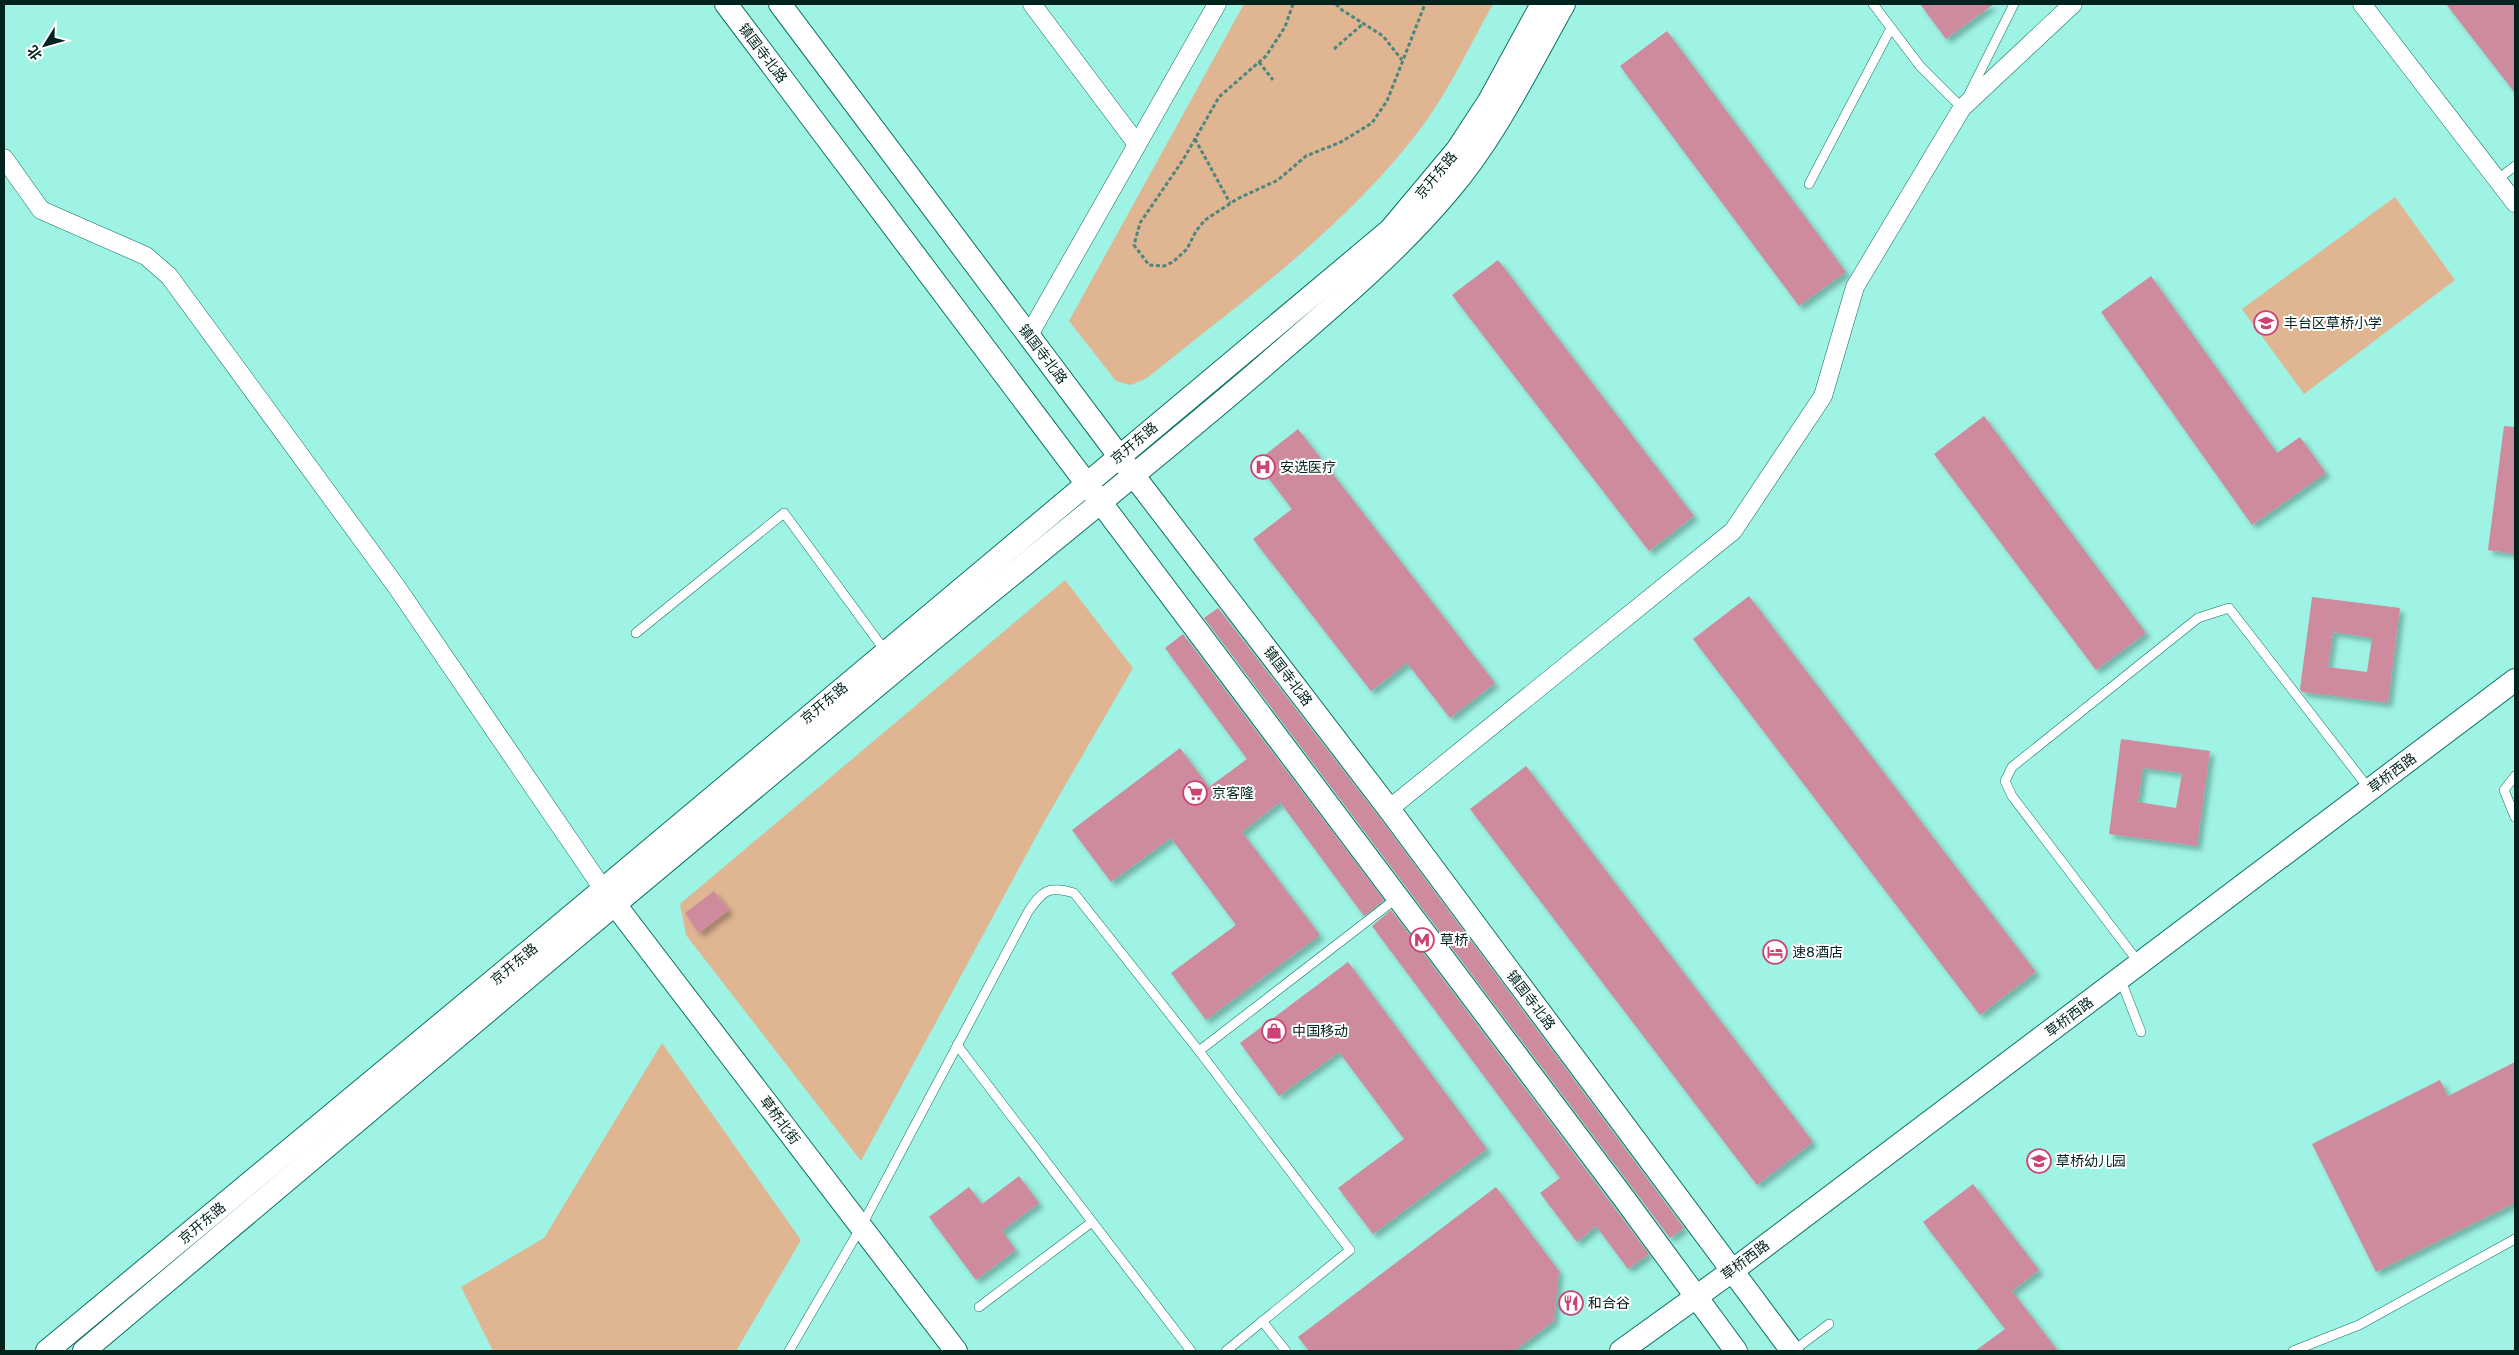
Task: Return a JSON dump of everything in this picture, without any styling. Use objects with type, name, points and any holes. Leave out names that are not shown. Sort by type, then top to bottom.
[{"type":"street","name":"镇国寺北路","points":[[726,4],[1623,1197],[1736,1351]]},
{"type":"street","name":"镇国寺北路","points":[[780,4],[1134,476],[1389,809],[1792,1351]]},
{"type":"street","points":[[1032,4],[1137,144]]},
{"type":"street","points":[[1029,335],[1217,4]]},
{"type":"street","name":"京开东路","points":[[84,1351],[610,897],[892,660],[1086,483],[1390,230],[1457,150],[1489,100],[1542,4]]},
{"type":"street","name":"京开东路","points":[[892,660],[1101,503],[1134,476],[1354,287],[1416,227],[1449,191],[1476,155],[1501,117],[1564,4]]},
{"type":"street","points":[[1389,809],[1733,531],[1823,396],[1855,287],[1962,108],[2073,4]]},
{"type":"street","points":[[2362,4],[2515,203]]},
{"type":"street","points":[[4,158],[41,210],[146,256],[169,276],[396,586],[610,897]]},
{"type":"street","name":"草桥西路","points":[[1621,1351],[1732,1271],[2370,790],[2511,686]]},
{"type":"street","name":"京开东路","points":[[47,1351],[610,897]]},
{"type":"street","name":"草桥北街","points":[[610,897],[956,1351]]},
{"type":"lane","points":[[1873,4],[1920,66],[1962,108],[2014,4]]},
{"type":"lane","points":[[1809,184],[1892,28]]},
{"type":"lane","points":[[2498,179],[2515,166]]},
{"type":"lane","points":[[636,633],[784,513],[892,660]]},
{"type":"lane","points":[[2139,964],[2012,796],[2006,781],[2012,767],[2198,618],[2229,608],[2370,790]]},
{"type":"lane","points":[[2515,776],[2504,790],[2515,817]]},
{"type":"lane","points":[[788,1351],[861,1227],[1028,912],[1039,895],[1052,889],[1062,889],[1074,893],[1199,1051],[1350,1250],[1226,1351]]},
{"type":"lane","points":[[1199,1051],[1398,897]]},
{"type":"lane","points":[[2120,978],[2141,1032]]},
{"type":"lane","points":[[958,1044],[1191,1351]]},
{"type":"lane","points":[[979,1307],[1092,1222]]},
{"type":"lane","points":[[2293,1351],[2359,1325],[2515,1240]]},
{"type":"lane","points":[[1262,1321],[1286,1351]]},
{"type":"lane","points":[[1792,1351],[1829,1324]]},
{"type":"path","points":[[1293,4],[1285,27],[1276,43],[1259,62],[1219,97],[1183,160],[1140,223],[1134,245],[1137,252],[1149,265],[1156,267],[1173,262],[1187,249],[1200,226],[1230,204],[1278,180],[1306,156],[1340,142],[1372,123],[1387,101],[1425,4]]},
{"type":"path","points":[[1336,4],[1388,41],[1402,61]]},
{"type":"path","points":[[1334,49],[1364,24]]},
{"type":"path","points":[[1259,62],[1273,80]]},
{"type":"path","points":[[1195,138],[1230,204]]},
{"type":"shaded area","points":[[1244,4],[1493,4],[1431,114],[1392,164],[1360,198],[1292,262],[1147,378],[1131,385],[1116,381],[1069,321]]},
{"type":"shaded area","points":[[2395,197],[2455,280],[2304,394],[2242,309]]},
{"type":"shaded area","points":[[1065,580],[1133,668],[1044,822],[861,1161],[686,935],[680,904]]},
{"type":"shaded area","points":[[662,1043],[801,1240],[736,1351],[493,1351],[461,1287],[544,1238]]},
{"type":"building","points":[[1920,4],[1994,4],[1946,39]]},
{"type":"building","points":[[2446,4],[2515,4],[2515,93]]},
{"type":"building","points":[[1667,31],[1846,272],[1799,306],[1620,66]]},
{"type":"building","points":[[1498,260],[1694,516],[1649,551],[1452,295]]},
{"type":"building","points":[[2151,276],[2277,453],[2300,437],[2326,473],[2252,525],[2101,312]]},
{"type":"building","points":[[1984,416],[2146,633],[2096,670],[1934,454]]},
{"type":"building","points":[[2504,426],[2515,427],[2515,554],[2488,550]]},
{"type":"building","points":[[1298,429],[1495,683],[1450,718],[1407,663],[1371,691],[1253,539],[1292,509],[1256,462]]},
{"type":"building","points":[[1749,596],[2036,972],[1980,1015],[1693,639]]},
{"type":"building","points":[[2312,597],[2400,608],[2388,703],[2302,692],[2300,689]],"holes":[[[2333,632],[2372,638],[2367,672],[2328,667]]]},
{"type":"building","points":[[1218,608],[1379,817],[1684,1228],[1670,1238],[1204,618]]},
{"type":"building","points":[[1183,634],[1384,900],[1364,916],[1280,802],[1242,832],[1320,935],[1206,1020],[1171,973],[1236,925],[1171,838],[1111,882],[1072,830],[1180,748],[1209,787],[1247,759],[1165,648]]},
{"type":"building","points":[[2121,739],[2210,751],[2197,846],[2109,834]],"holes":[[[2143,768],[2182,773],[2176,808],[2138,802]]]},
{"type":"building","points":[[1526,766],[1813,1142],[1757,1185],[1470,809]]},
{"type":"building","points":[[714,891],[729,910],[699,933],[685,913]]},
{"type":"building","points":[[1391,910],[1649,1254],[1628,1269],[1596,1226],[1577,1242],[1540,1193],[1560,1178],[1372,926]]},
{"type":"building","points":[[1348,962],[1487,1149],[1373,1234],[1338,1188],[1404,1139],[1339,1052],[1279,1096],[1240,1043]]},
{"type":"building","points":[[2515,1062],[2515,1203],[2376,1272],[2312,1144],[2440,1080],[2448,1096]]},
{"type":"building","points":[[1019,1176],[1039,1203],[1002,1231],[1016,1250],[976,1280],[929,1217],[969,1187],[982,1204]]},
{"type":"building","points":[[1973,1184],[2039,1270],[2012,1291],[2058,1351],[1975,1351],[2005,1329],[1923,1222]]},
{"type":"building","points":[[1496,1187],[1559,1271],[1554,1321],[1514,1351],[1309,1351],[1298,1337]]},
{"type":"place","name":"丰台区草桥小学","points":[[2266,323]]},
{"type":"place","name":"安选医疗","points":[[1263,467]]},
{"type":"place","name":"京客隆","points":[[1195,793]]},
{"type":"place","name":"草桥","points":[[1422,940]]},
{"type":"place","name":"速8酒店","points":[[1775,952]]},
{"type":"place","name":"中国移动","points":[[1274,1031]]},
{"type":"place","name":"草桥幼儿园","points":[[2039,1161]]},
{"type":"place","name":"和合谷","points":[[1571,1303]]}]
